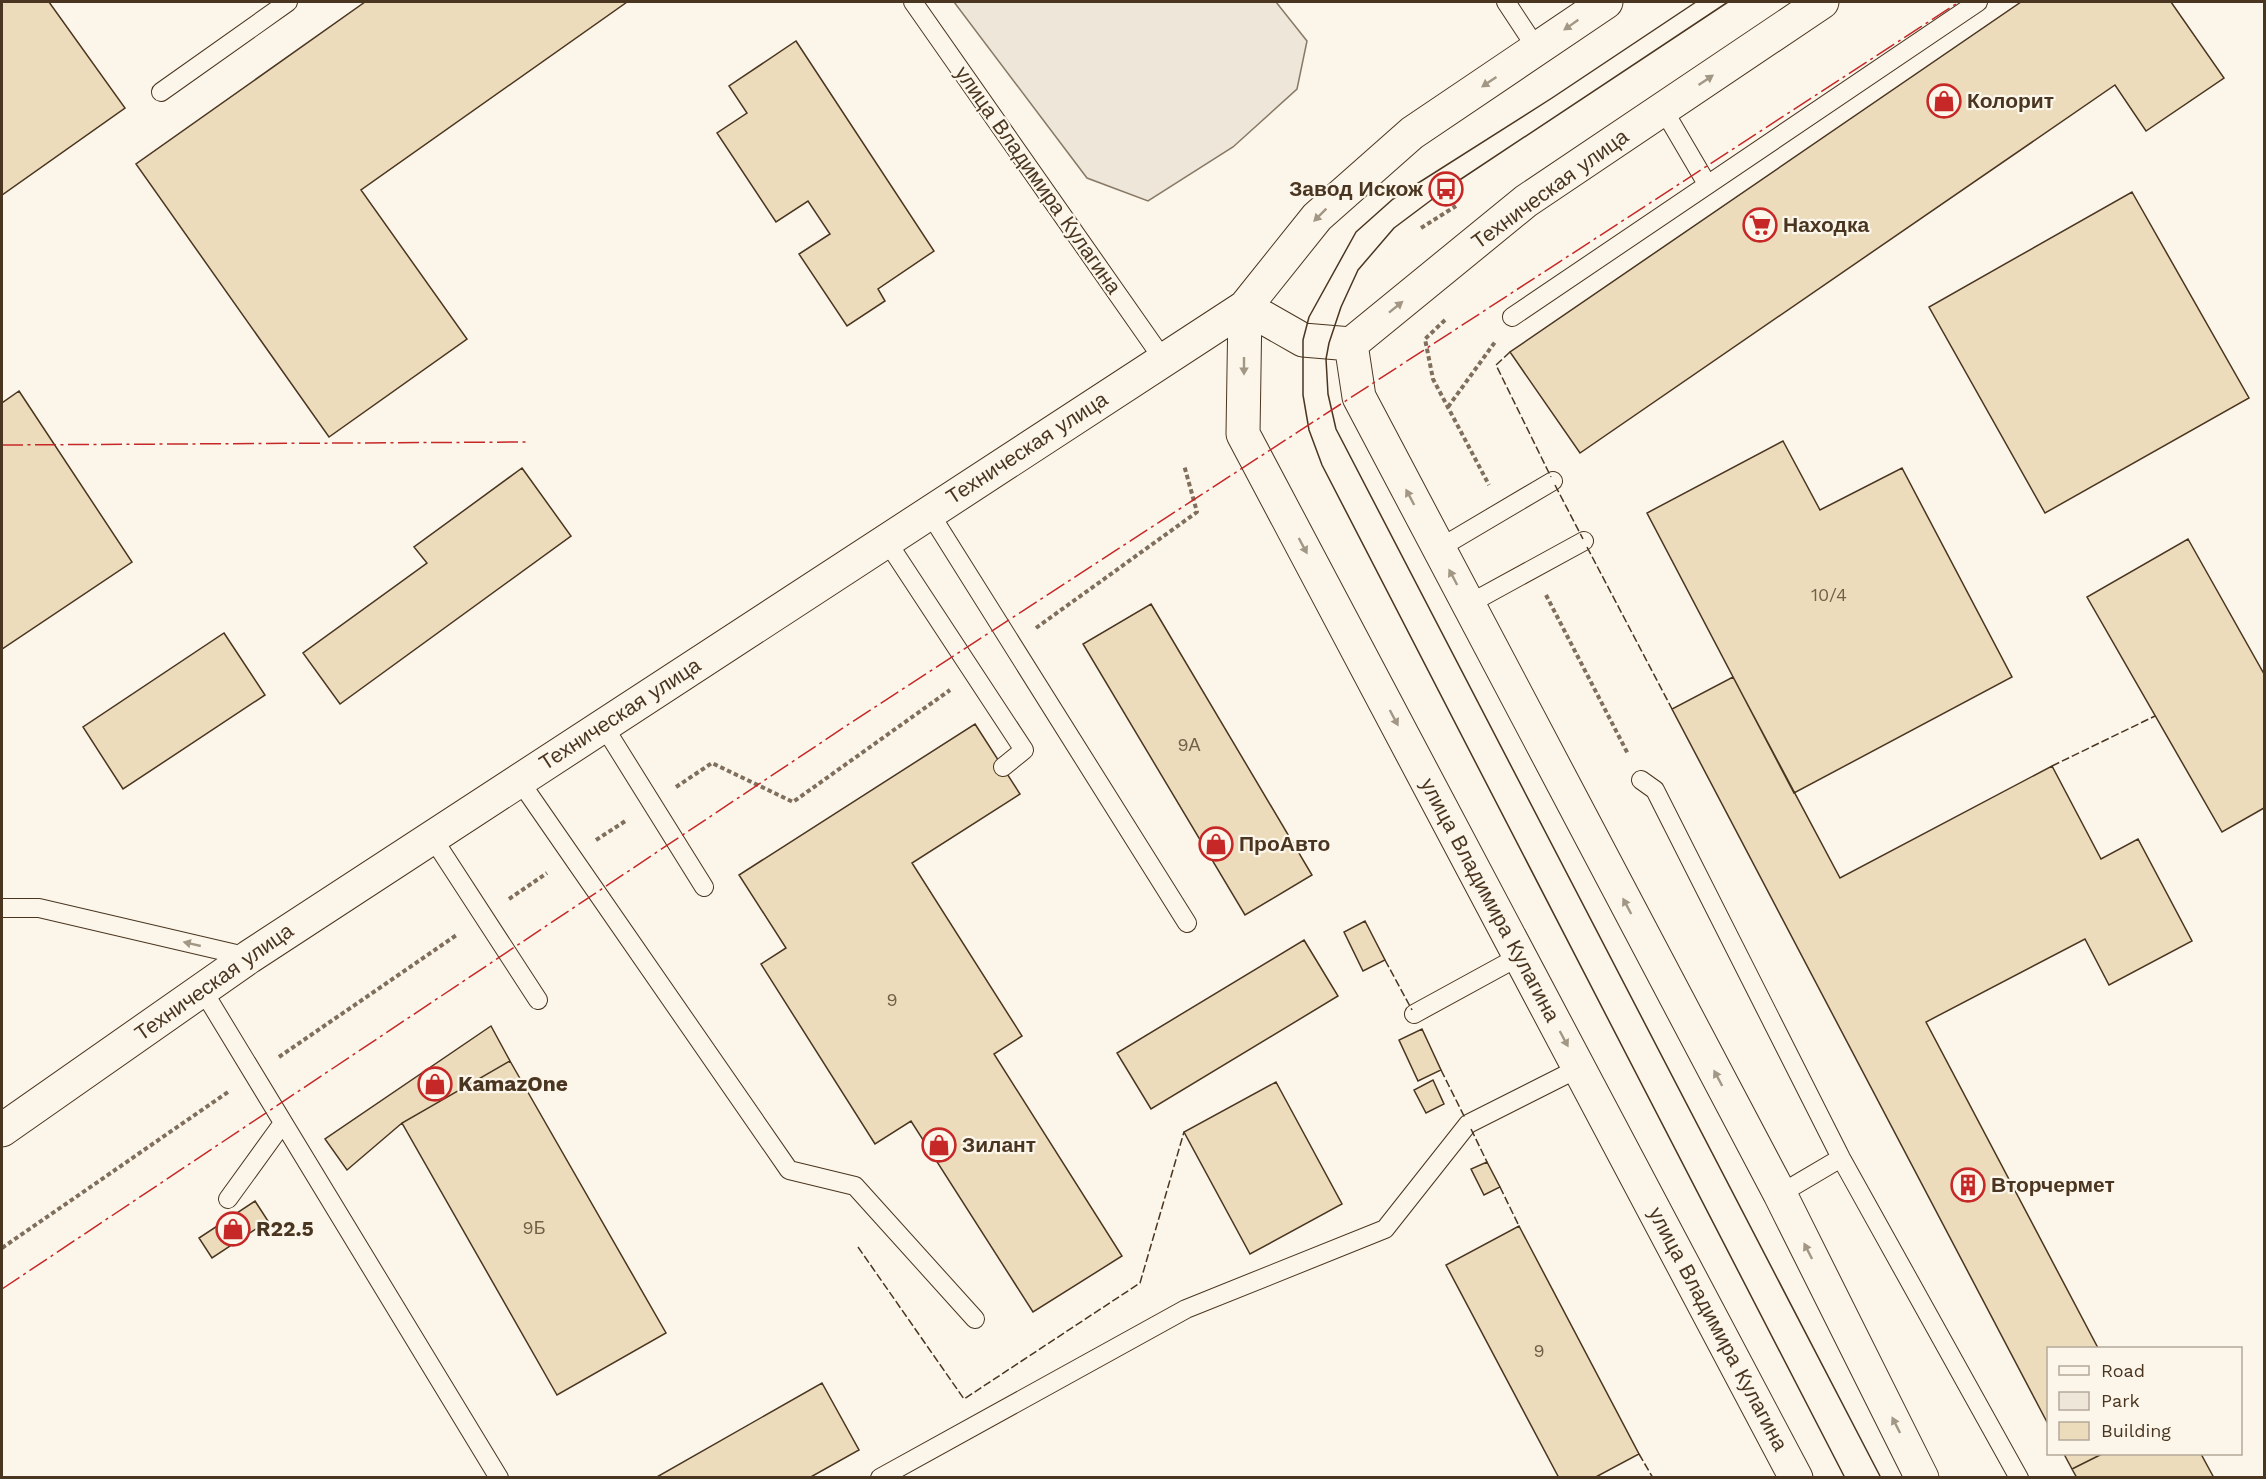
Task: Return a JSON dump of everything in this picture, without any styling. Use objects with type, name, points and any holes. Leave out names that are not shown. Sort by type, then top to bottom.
[{"type":"main road","name":"Техническая улица","points":[[2,1131],[249,957],[1245,307],[1317,217],[1412,133],[1606,2]]},
{"type":"main road","name":"Техническая улица","points":[[1351,344],[1526,201],[1822,2]]},
{"type":"main road","points":[[1245,307],[1303,340],[1351,344],[1359,397],[1780,1194],[1922,1478]]},
{"type":"main road","name":"улица Владимира Кулагина","points":[[1245,307],[1244,434],[1796,1478]]},
{"type":"lane","points":[[161,93],[288,2]]},
{"type":"lane","name":"улица Владимира Кулагина","points":[[913,2],[1163,359]]},
{"type":"lane","points":[[1506,2],[1537,49]]},
{"type":"lane","points":[[1512,317],[1978,2]]},
{"type":"lane","points":[[1662,109],[1707,184]]},
{"type":"lane","points":[[1438,549],[1553,481]]},
{"type":"lane","points":[[929,512],[1187,923]]},
{"type":"lane","points":[[885,540],[1024,750],[1004,767]]},
{"type":"lane","points":[[1467,605],[1584,541]]},
{"type":"lane","points":[[603,725],[704,887]]},
{"type":"lane","points":[[519,780],[789,1170],[855,1186],[975,1319]]},
{"type":"lane","points":[[1641,780],[1655,790],[1841,1158],[2019,1478]]},
{"type":"lane","points":[[432,837],[538,1000]]},
{"type":"lane","points":[[2,908],[39,908],[249,957]]},
{"type":"lane","points":[[1413,1014],[1520,956]]},
{"type":"lane","points":[[202,989],[499,1478]]},
{"type":"lane","points":[[880,1478],[1186,1309],[1385,1228],[1468,1124],[1579,1068]]},
{"type":"lane","points":[[228,1199],[283,1123]]},
{"type":"lane","points":[[1780,1194],[1841,1158]]},
{"type":"path","points":[[1448,407],[1512,317]]},
{"type":"path","points":[[1012,645],[1197,512],[1184,465]]},
{"type":"path","points":[[2,1248],[571,857],[712,764],[793,802],[972,674]]},
{"type":"green space","points":[[954,2],[1276,2],[1307,41],[1297,89],[1233,147],[1148,201],[1087,178]]},
{"type":"building","points":[[2,2],[49,2],[125,108],[2,195]]},
{"type":"building","points":[[365,2],[627,2],[361,190],[467,339],[329,437],[136,164]]},
{"type":"building","points":[[2021,2],[2171,2],[2224,78],[2146,131],[2115,85],[1580,453],[1510,352]]},
{"type":"building","points":[[796,41],[934,251],[878,289],[885,301],[847,326],[799,254],[830,234],[808,201],[776,222],[717,133],[747,113],[729,86]]},
{"type":"building","points":[[2132,192],[2249,398],[2045,513],[1929,307]]},
{"type":"building","points":[[19,391],[132,562],[2,649],[2,403]]},
{"type":"building","points":[[1783,441],[1820,510],[1902,468],[2012,677],[1794,793],[1647,513]]},
{"type":"building","points":[[522,468],[571,536],[340,704],[303,653],[427,563],[414,547]]},
{"type":"building","points":[[2188,539],[2264,674],[2264,808],[2222,832],[2087,597]]},
{"type":"building","points":[[1151,604],[1312,875],[1245,915],[1083,644]]},
{"type":"building","points":[[224,633],[265,695],[123,789],[83,727]]},
{"type":"building","name":"Вторчермет","points":[[1733,677],[1840,878],[2052,766],[2101,859],[2138,839],[2192,941],[2109,985],[2085,939],[1926,1022],[2097,1347],[2047,1347],[2047,1422],[1672,709]]},
{"type":"building","points":[[975,724],[1020,794],[912,863],[1022,1036],[994,1054],[1122,1256],[1033,1312],[911,1121],[875,1144],[761,964],[786,948],[739,875]]},
{"type":"building","points":[[1365,921],[1385,960],[1363,971],[1344,932]]},
{"type":"building","points":[[1304,940],[1338,996],[1151,1109],[1117,1053]]},
{"type":"building","points":[[491,1026],[510,1061],[402,1123],[347,1170],[325,1139]]},
{"type":"building","points":[[1422,1029],[1441,1070],[1418,1081],[1399,1040]]},
{"type":"building","points":[[510,1061],[666,1333],[557,1395],[402,1123]]},
{"type":"building","points":[[1433,1080],[1444,1104],[1426,1113],[1414,1090]]},
{"type":"building","points":[[1276,1082],[1342,1204],[1250,1254],[1184,1132]]},
{"type":"building","points":[[1487,1162],[1500,1187],[1484,1195],[1471,1169]]},
{"type":"building","name":"R22.5","points":[[255,1201],[268,1221],[212,1258],[199,1238]]},
{"type":"building","points":[[1519,1226],[1639,1454],[1594,1478],[1559,1478],[1446,1265]]},
{"type":"building","points":[[822,1383],[859,1450],[809,1478],[655,1478]]},
{"type":"building","points":[[2065,1455],[2100,1455],[2072,1469]]},
{"type":"building","points":[[2100,1455],[2202,1455],[2214,1478],[2077,1478],[2072,1469]]},
{"type":"tram line","points":[[1696,2],[1552,98],[1393,199],[1356,232],[1309,317],[1303,340],[1303,395],[1309,430],[1322,465],[1845,1478]]},
{"type":"tram line","points":[[1728,2],[1446,189],[1394,228],[1358,270],[1341,307],[1326,359],[1328,394],[1336,429],[1881,1478]]},
{"type":"fence","points":[[1510,352],[1496,365],[1551,477]]},
{"type":"fence","points":[[1555,485],[1583,539]]},
{"type":"fence","points":[[1587,547],[1672,709]]},
{"type":"fence","points":[[2052,766],[2155,716]]},
{"type":"fence","points":[[1385,960],[1412,1010]]},
{"type":"fence","points":[[1441,1070],[1465,1118]]},
{"type":"fence","points":[[1471,1129],[1487,1162]]},
{"type":"fence","points":[[858,1247],[964,1399],[1140,1283],[1184,1132]]},
{"type":"fence","points":[[1500,1187],[1519,1226]]},
{"type":"fence","points":[[1639,1454],[1653,1478]]},
{"type":"power","points":[[2,1289],[852,722],[1959,2]]},
{"type":"power","points":[[2,445],[528,442]]},
{"type":"place","name":"Колорит","points":[[1944,101]]},
{"type":"place","name":"Завод Искож","points":[[1446,189]]},
{"type":"place","name":"Находка","points":[[1760,225]]},
{"type":"place","name":"ПроАвто","points":[[1216,844]]},
{"type":"place","name":"KamazOne","points":[[435,1084]]},
{"type":"place","name":"Зилант","points":[[939,1145]]},
{"type":"place","name":"Вторчермет","points":[[1968,1185]]},
{"type":"place","name":"R22.5","points":[[233,1229]]}]
